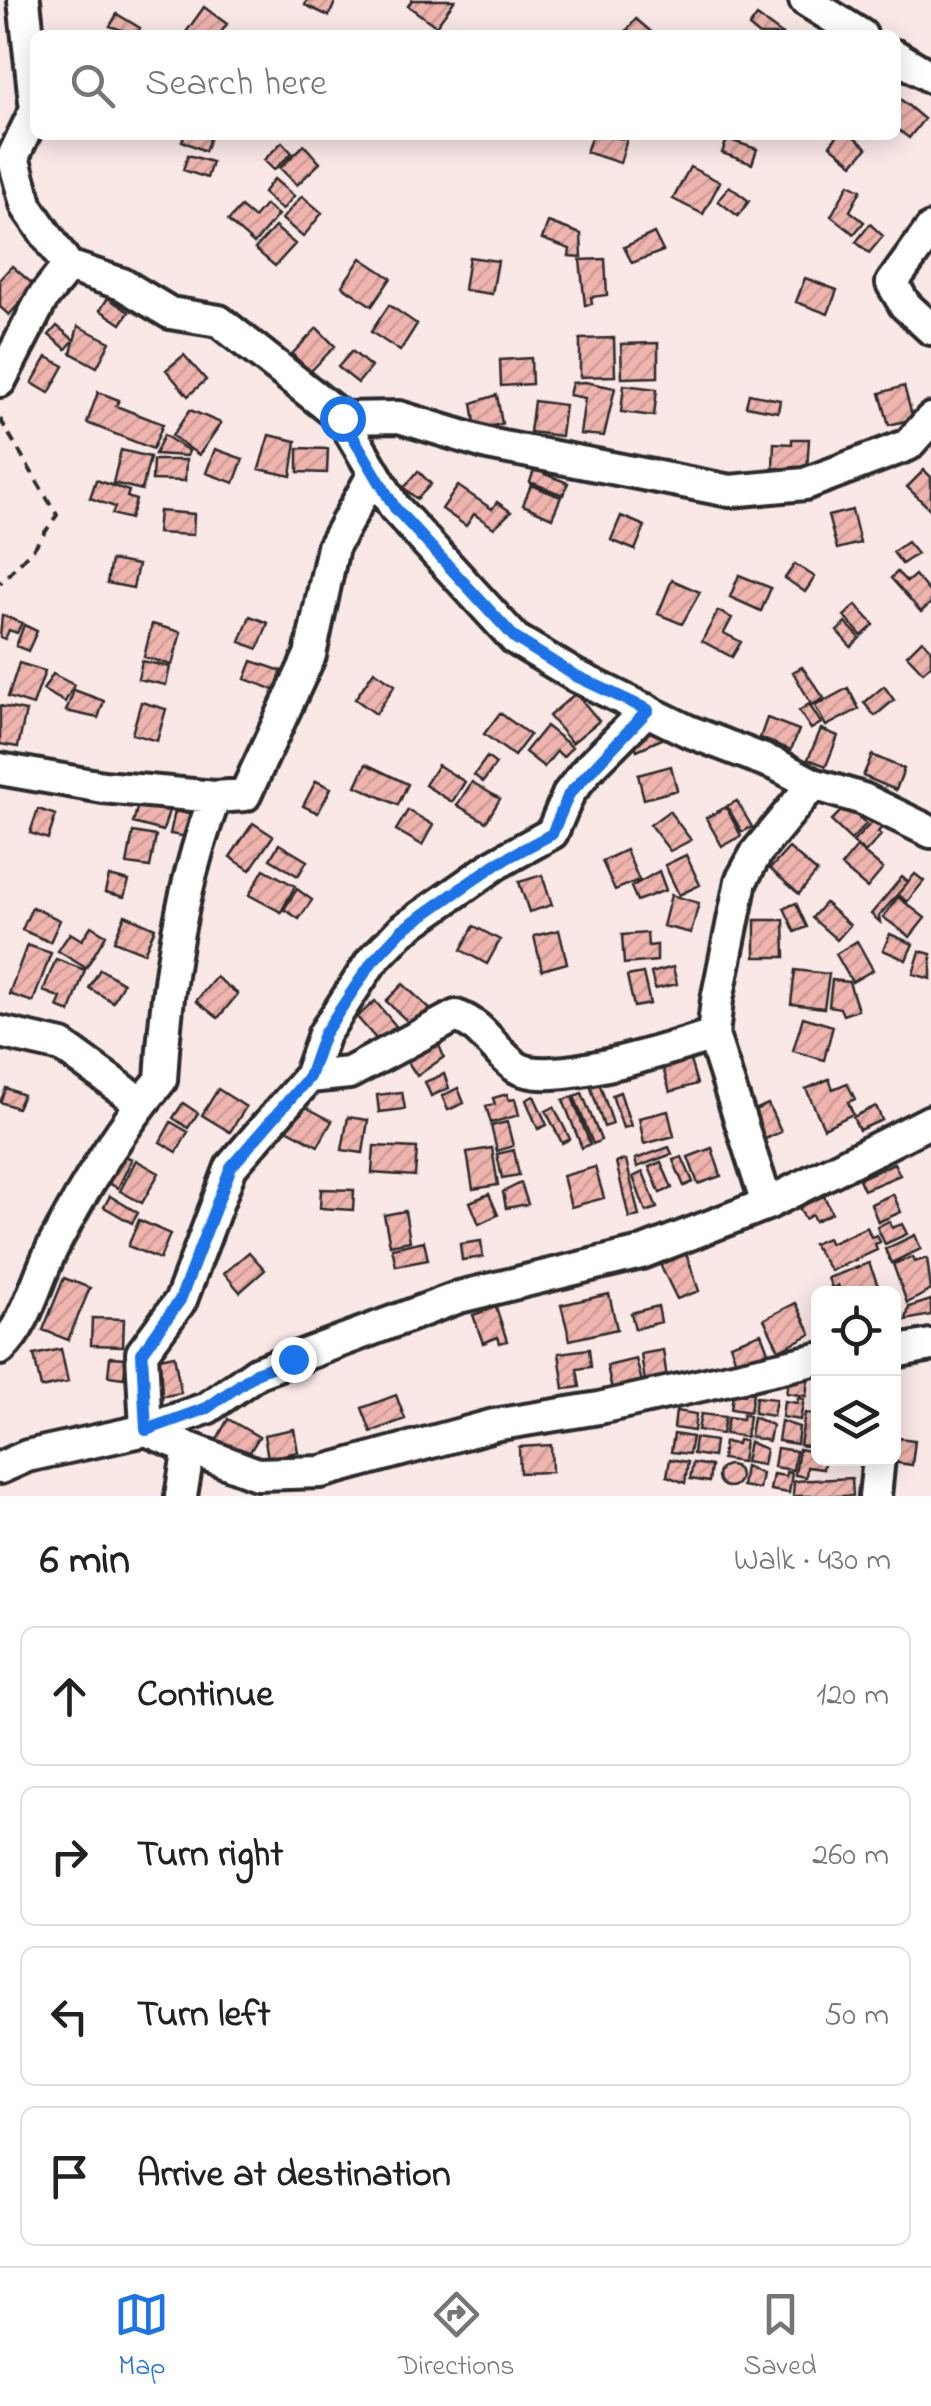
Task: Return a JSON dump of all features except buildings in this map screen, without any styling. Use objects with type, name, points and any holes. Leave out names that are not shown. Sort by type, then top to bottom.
[{"type":"street","points":[[24,0],[30,67]]},
{"type":"street","points":[[805,0],[853,30]]},
{"type":"street","points":[[0,26],[27,46]]},
{"type":"street","points":[[901,59],[931,77]]},
{"type":"street","points":[[30,118],[7,153],[27,207],[68,266],[122,284],[170,313],[219,320],[342,418],[395,508],[515,638],[574,675],[648,710],[813,784],[864,799],[931,832]]},
{"type":"street","points":[[931,230],[892,283],[905,305],[931,329]]},
{"type":"street","points":[[0,380],[42,299],[68,266]]},
{"type":"street","points":[[342,418],[399,417],[488,444],[730,491],[805,484],[908,445],[931,419]]},
{"type":"street","points":[[0,769],[103,787],[215,797],[245,794],[276,735],[310,655],[333,548],[373,476]]},
{"type":"street","points":[[146,1430],[142,1353],[180,1300],[231,1167],[309,1077],[324,1034],[372,962],[402,930],[496,864],[552,834],[578,782],[648,710]]},
{"type":"street","points":[[767,1204],[714,1034],[742,881],[757,852],[813,784]]},
{"type":"street","points":[[0,1350],[16,1334],[54,1243],[141,1103],[160,1080],[186,882],[215,797]]},
{"type":"street","points":[[309,1077],[349,1073],[456,1016],[468,1020],[518,1069],[547,1075],[670,1050],[714,1034]]},
{"type":"street","points":[[0,1032],[62,1046],[141,1103]]},
{"type":"street","points":[[0,1468],[27,1456],[146,1430],[207,1408],[258,1372],[459,1297],[641,1254],[767,1204],[931,1121]]},
{"type":"street","points":[[901,1351],[931,1345]]},
{"type":"street","points":[[146,1430],[257,1474],[320,1472],[494,1424],[598,1408],[811,1361]]},
{"type":"street","points":[[181,1496],[189,1448]]},
{"type":"street","points":[[874,1496],[877,1466]]},
{"type":"path","points":[[0,419],[56,515],[34,548],[1,580]]},
{"type":"route","points":[[293,1359],[258,1372],[207,1408],[146,1430],[142,1353],[180,1300],[231,1167],[309,1077],[324,1034],[372,962],[402,930],[496,864],[552,834],[569,794],[587,770],[648,710],[574,675],[515,638],[395,508],[342,418]]}]
